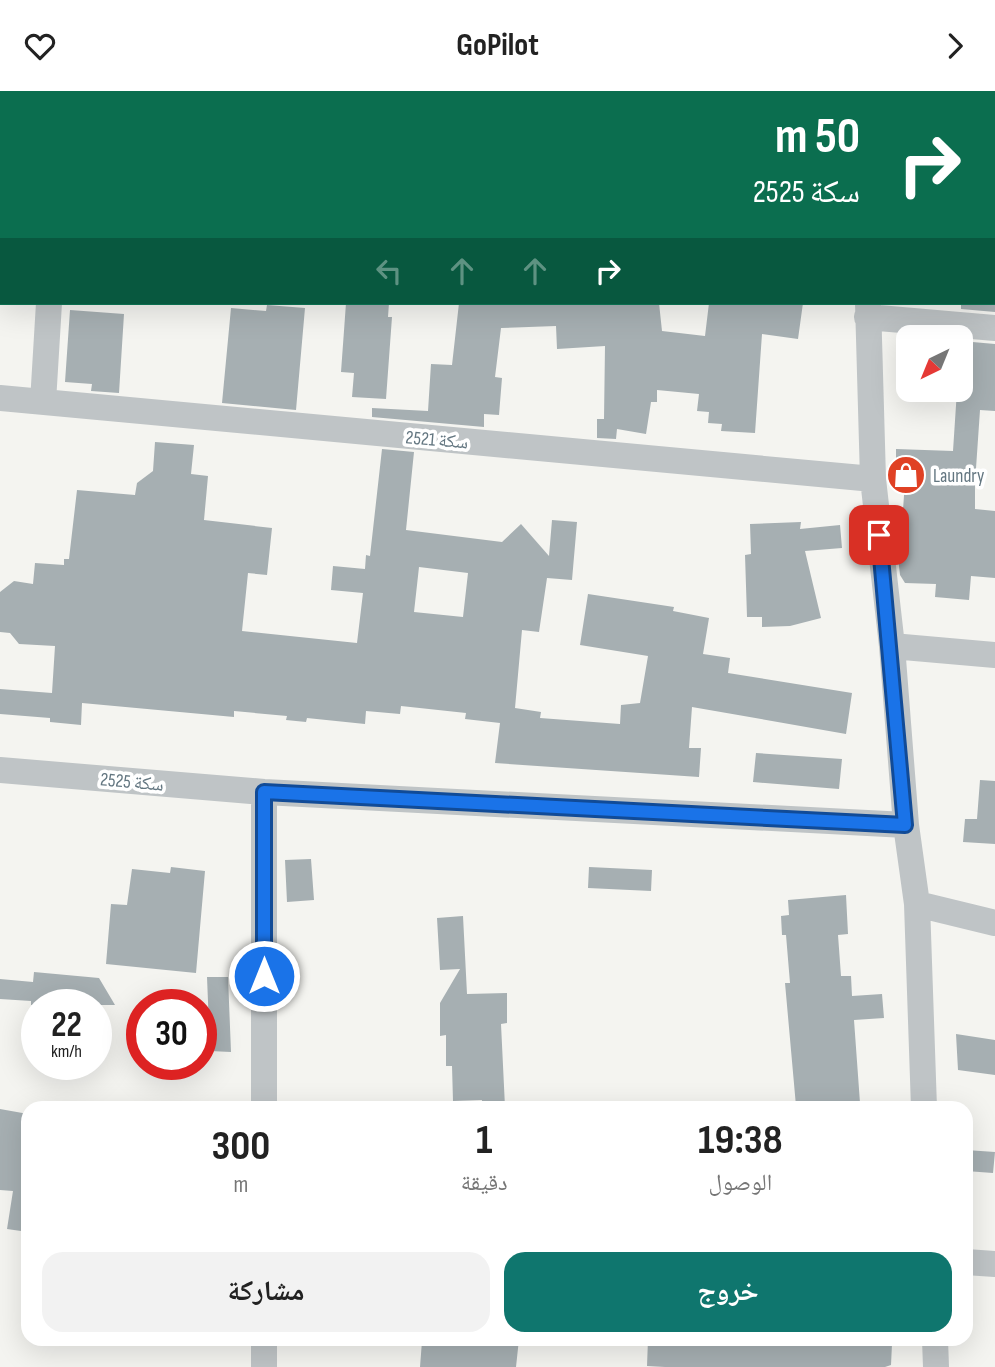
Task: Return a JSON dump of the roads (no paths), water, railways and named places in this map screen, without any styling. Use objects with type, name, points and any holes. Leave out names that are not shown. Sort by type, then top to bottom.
[{"type":"street","points":[[43,402],[49,305]]},
{"type":"street","points":[[924,1101],[917,904],[905,825],[892,646],[873,479],[867,310],[995,328]]},
{"type":"street","name":"سكة 2521","points":[[0,398],[873,479]]},
{"type":"street","points":[[892,646],[995,655]]},
{"type":"street","name":"سكة 2525","points":[[0,770],[264,792],[905,825]]},
{"type":"street","points":[[264,792],[264,1101]]},
{"type":"street","points":[[917,904],[995,923]]},
{"type":"street","points":[[973,1262],[995,1264]]},
{"type":"street","points":[[264,1346],[264,1367]]},
{"type":"street","points":[[934,1346],[936,1367]]},
{"type":"place","name":"Laundry","points":[[906,475]]}]
